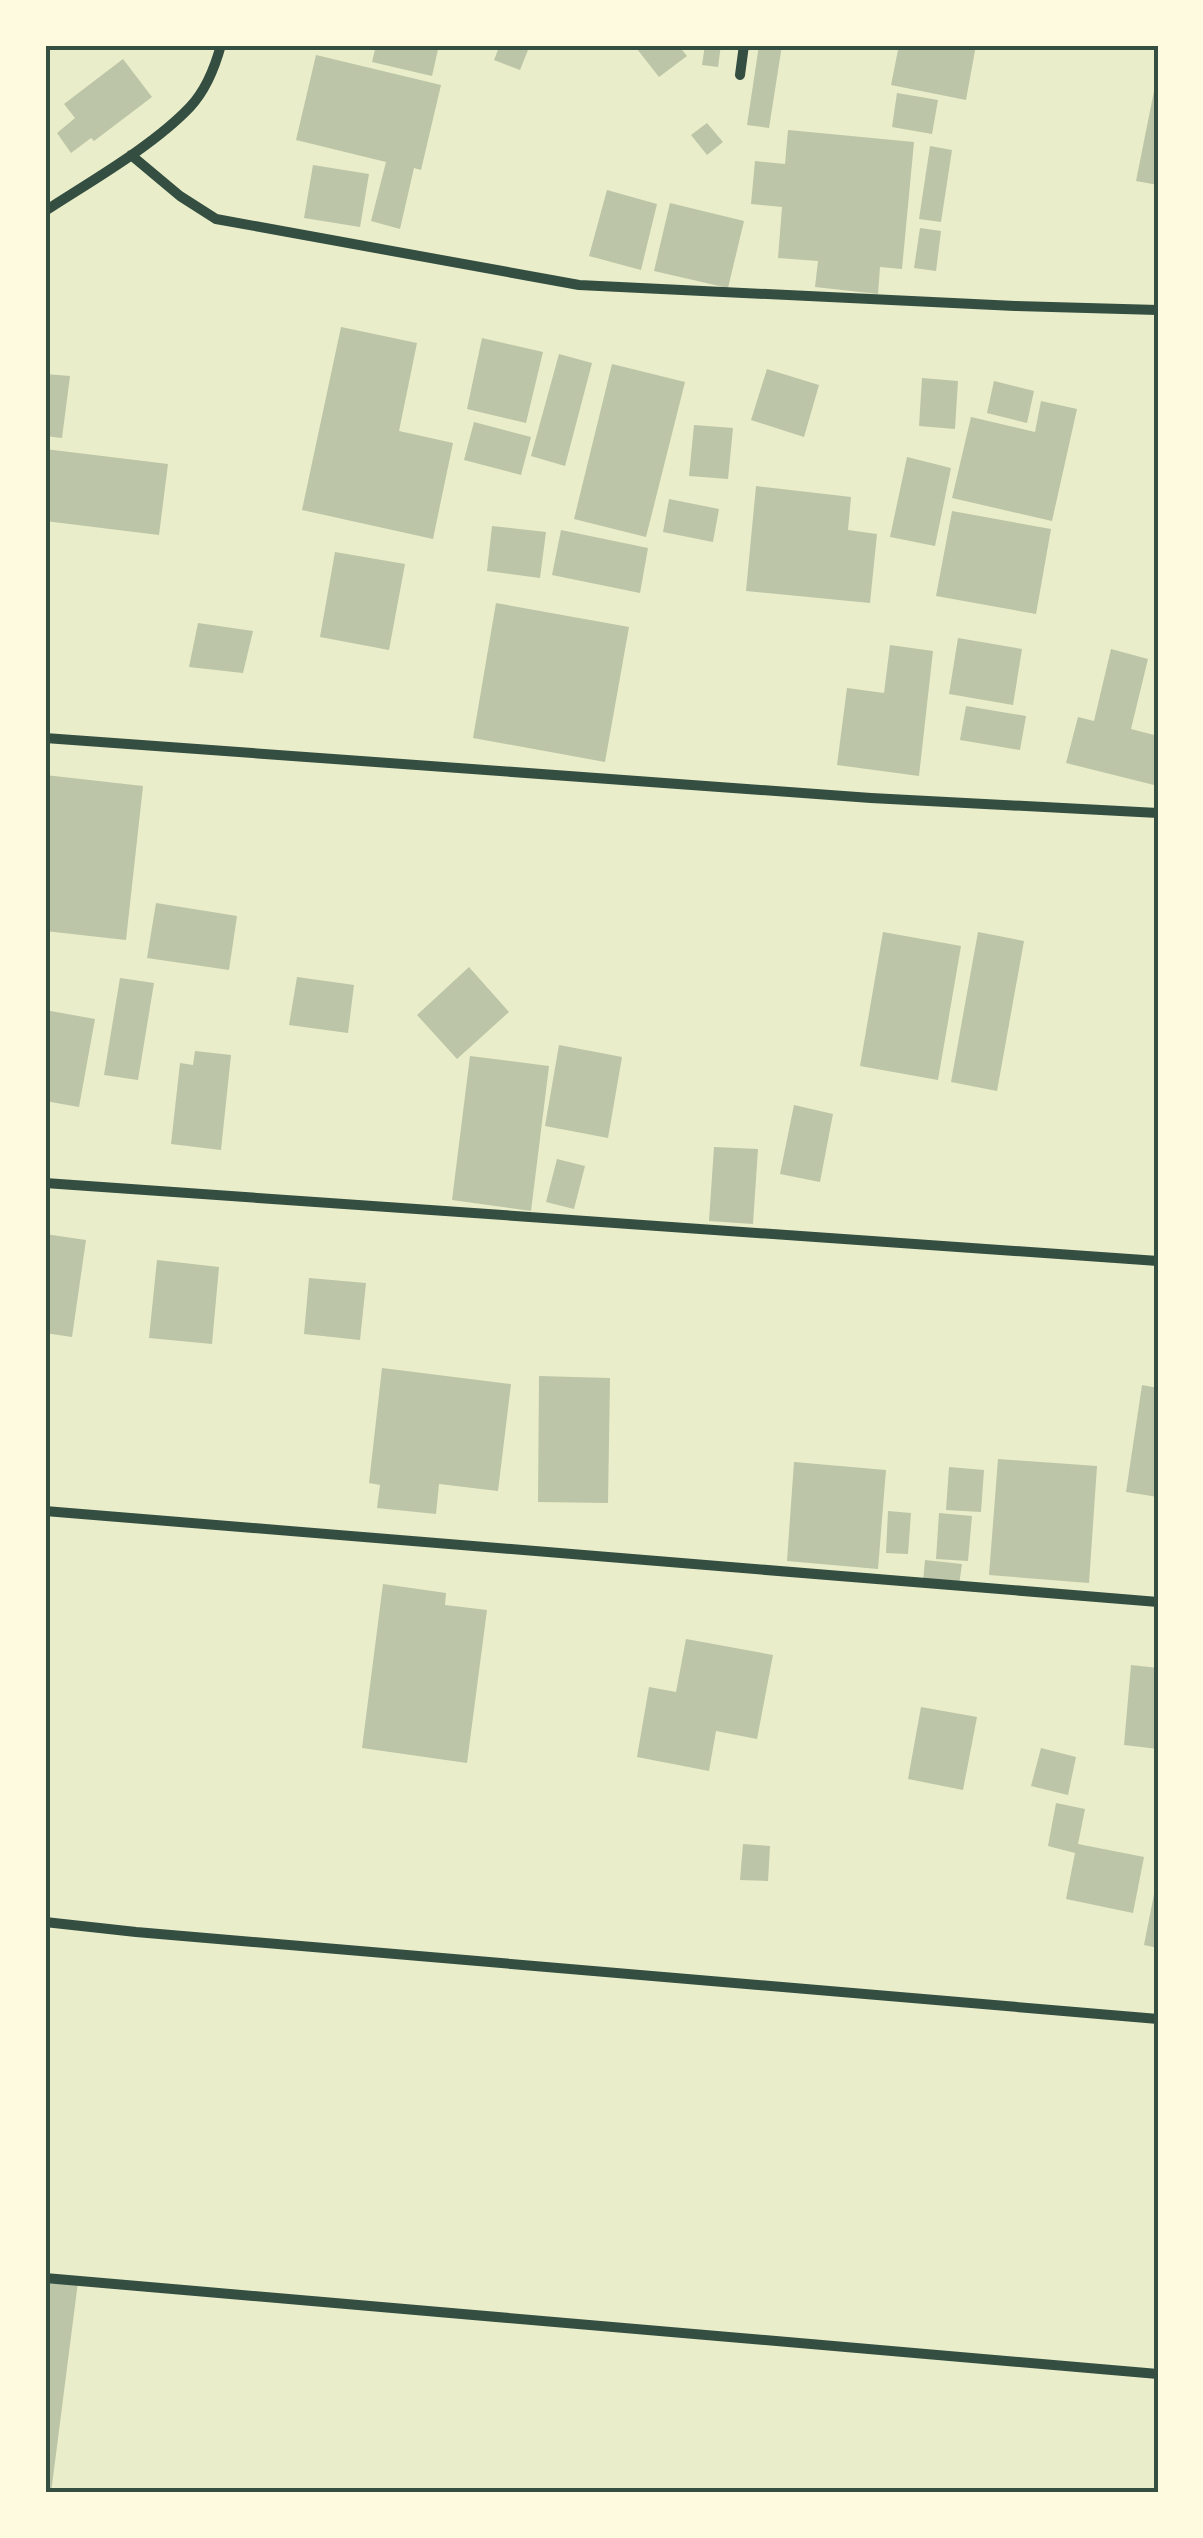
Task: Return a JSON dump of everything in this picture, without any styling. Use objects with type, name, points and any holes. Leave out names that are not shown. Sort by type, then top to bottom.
[{"type":"street","points":[[45,211],[130,155],[192,105],[214,69],[220,45]]},
{"type":"street","points":[[740,75],[744,45]]},
{"type":"street","points":[[130,155],[180,196],[216,219],[579,285],[1158,310]]},
{"type":"street","points":[[45,738],[871,798],[1158,813]]},
{"type":"street","points":[[45,1183],[1158,1262]]},
{"type":"street","points":[[45,1511],[1158,1602]]},
{"type":"street","points":[[45,1922],[1158,2019]]},
{"type":"street","points":[[45,2278],[1158,2374]]},
{"type":"building","points":[[376,45],[439,45],[432,76],[372,62]]},
{"type":"building","points":[[500,45],[528,50],[520,70],[494,60]]},
{"type":"building","points":[[643,45],[678,45],[687,56],[659,77],[637,49]]},
{"type":"building","points":[[705,45],[721,45],[718,67],[702,65]]},
{"type":"building","points":[[759,45],[782,45],[769,128],[747,125]]},
{"type":"building","points":[[899,45],[976,45],[966,100],[891,85]]},
{"type":"building","points":[[316,55],[441,85],[421,170],[414,168],[400,229],[371,221],[386,162],[296,140]]},
{"type":"building","points":[[123,59],[152,97],[94,141],[91,138],[71,153],[57,133],[75,118],[64,104]]},
{"type":"building","points":[[1154,91],[1158,92],[1158,185],[1136,181]]},
{"type":"building","points":[[897,93],[938,100],[932,134],[892,127]]},
{"type":"building","points":[[707,123],[723,142],[707,155],[691,135]]},
{"type":"building","points":[[788,130],[914,142],[902,269],[880,267],[878,294],[815,287],[818,261],[778,258],[782,207],[751,204],[755,161],[785,164]]},
{"type":"building","points":[[930,146],[952,150],[941,222],[919,219]]},
{"type":"building","points":[[313,165],[369,174],[360,227],[304,218]]},
{"type":"building","points":[[607,190],[657,204],[641,270],[589,256]]},
{"type":"building","points":[[670,203],[744,221],[728,288],[654,271]]},
{"type":"building","points":[[920,228],[941,231],[936,271],[914,268]]},
{"type":"building","points":[[341,327],[417,343],[399,431],[453,443],[433,539],[302,510]]},
{"type":"building","points":[[482,338],[543,352],[526,423],[467,409]]},
{"type":"building","points":[[559,354],[592,363],[565,466],[531,456]]},
{"type":"building","points":[[612,364],[685,382],[646,537],[574,519]]},
{"type":"building","points":[[767,369],[819,385],[804,437],[751,420]]},
{"type":"building","points":[[45,374],[70,376],[62,438],[45,436]]},
{"type":"building","points":[[922,378],[958,381],[955,429],[919,426]]},
{"type":"building","points":[[994,381],[1034,391],[1027,423],[987,413]]},
{"type":"building","points":[[1041,401],[1077,409],[1052,521],[952,498],[971,417],[1035,432]]},
{"type":"building","points":[[474,422],[531,437],[521,475],[464,460]]},
{"type":"building","points":[[694,425],[733,428],[728,479],[689,476]]},
{"type":"building","points":[[45,449],[168,464],[159,535],[45,521]]},
{"type":"building","points":[[907,457],[951,468],[935,546],[890,537]]},
{"type":"building","points":[[756,486],[851,497],[848,530],[877,534],[870,603],[746,591]]},
{"type":"building","points":[[669,499],[719,509],[713,542],[663,532]]},
{"type":"building","points":[[952,511],[1051,529],[1036,614],[936,596]]},
{"type":"building","points":[[492,526],[546,532],[540,578],[487,571]]},
{"type":"building","points":[[561,530],[648,548],[640,593],[552,575]]},
{"type":"building","points":[[335,552],[405,564],[389,650],[320,637]]},
{"type":"building","points":[[496,603],[629,627],[605,762],[473,738]]},
{"type":"building","points":[[198,623],[253,631],[243,673],[189,667]]},
{"type":"building","points":[[958,638],[1022,649],[1013,705],[949,694]]},
{"type":"building","points":[[890,645],[933,651],[919,776],[837,765],[847,688],[884,693]]},
{"type":"building","points":[[1111,649],[1148,659],[1131,729],[1158,736],[1158,786],[1066,763],[1078,717],[1094,721]]},
{"type":"building","points":[[966,706],[1026,716],[1020,750],[960,740]]},
{"type":"building","points":[[45,775],[143,786],[126,940],[45,931]]},
{"type":"building","points":[[156,903],[237,916],[229,970],[147,958]]},
{"type":"building","points":[[883,932],[961,946],[938,1080],[860,1066]]},
{"type":"building","points":[[978,932],[1024,941],[997,1091],[951,1082]]},
{"type":"building","points":[[469,967],[509,1012],[457,1059],[417,1015]]},
{"type":"building","points":[[297,977],[354,985],[348,1033],[289,1025]]},
{"type":"building","points":[[120,978],[154,983],[138,1080],[104,1075]]},
{"type":"building","points":[[45,1010],[95,1019],[79,1107],[45,1101]]},
{"type":"building","points":[[559,1045],[622,1057],[608,1138],[545,1126]]},
{"type":"building","points":[[195,1051],[231,1055],[221,1150],[171,1144],[180,1063],[193,1065]]},
{"type":"building","points":[[470,1056],[549,1066],[531,1211],[452,1200]]},
{"type":"building","points":[[794,1105],[833,1114],[820,1182],[780,1174]]},
{"type":"building","points":[[714,1147],[758,1149],[753,1224],[709,1221]]},
{"type":"building","points":[[557,1159],[585,1166],[574,1209],[546,1202]]},
{"type":"building","points":[[45,1234],[86,1240],[72,1337],[45,1333]]},
{"type":"building","points":[[157,1260],[219,1267],[212,1344],[149,1338]]},
{"type":"building","points":[[309,1278],[366,1283],[360,1340],[304,1334]]},
{"type":"building","points":[[382,1368],[511,1384],[498,1491],[439,1484],[436,1514],[377,1508],[380,1485],[369,1483]]},
{"type":"building","points":[[539,1376],[610,1378],[608,1503],[538,1502]]},
{"type":"building","points":[[1142,1385],[1158,1388],[1158,1497],[1126,1492]]},
{"type":"building","points":[[998,1459],[1097,1466],[1089,1583],[989,1575]]},
{"type":"building","points":[[794,1462],[886,1470],[878,1569],[787,1561]]},
{"type":"building","points":[[949,1467],[984,1470],[981,1512],[946,1510]]},
{"type":"building","points":[[888,1511],[911,1513],[908,1554],[886,1553]]},
{"type":"building","points":[[939,1513],[972,1516],[968,1561],[936,1559]]},
{"type":"building","points":[[925,1560],[962,1564],[959,1585],[923,1582]]},
{"type":"building","points":[[383,1584],[446,1593],[445,1605],[487,1610],[467,1763],[362,1748]]},
{"type":"building","points":[[686,1639],[773,1655],[757,1739],[716,1731],[709,1771],[637,1757],[649,1687],[676,1692]]},
{"type":"building","points":[[1131,1665],[1158,1668],[1158,1749],[1124,1745]]},
{"type":"building","points":[[921,1707],[977,1717],[963,1790],[908,1779]]},
{"type":"building","points":[[1041,1748],[1076,1757],[1068,1795],[1031,1786]]},
{"type":"building","points":[[1056,1803],[1085,1809],[1078,1844],[1144,1857],[1133,1913],[1066,1899],[1075,1853],[1048,1846]]},
{"type":"building","points":[[743,1844],[770,1846],[768,1881],[740,1880]]},
{"type":"building","points":[[1158,1884],[1158,1948],[1144,1945]]},
{"type":"building","points":[[45,2279],[78,2282],[51,2493],[45,2493]]}]
